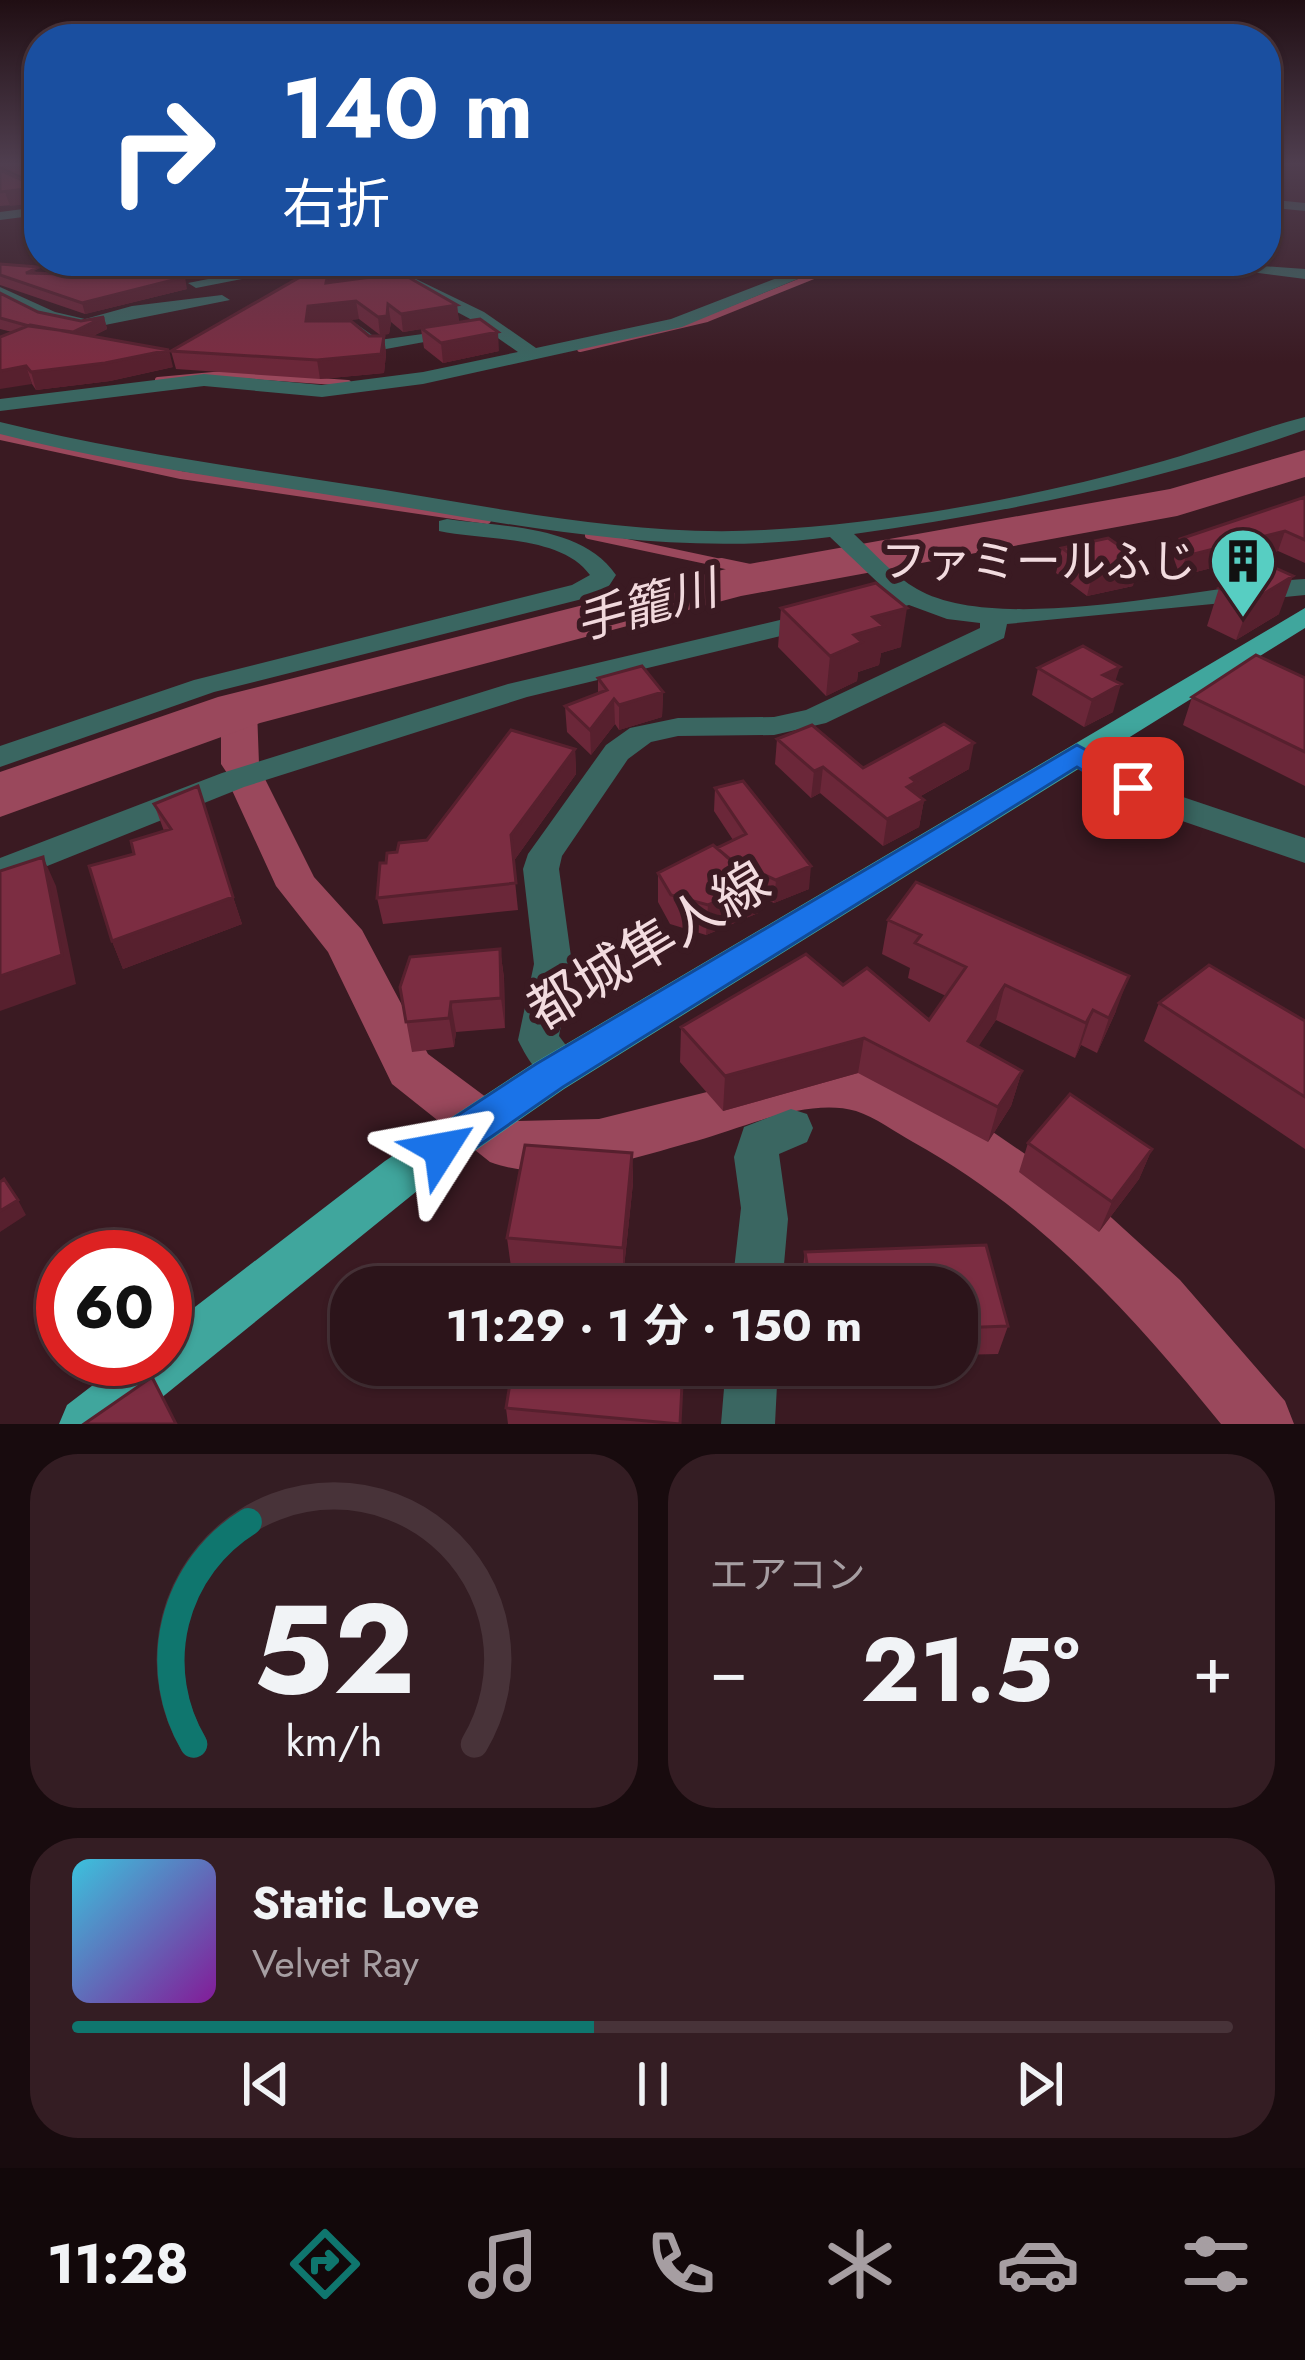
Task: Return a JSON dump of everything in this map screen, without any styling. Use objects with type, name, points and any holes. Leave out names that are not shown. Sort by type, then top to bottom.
[{"type":"main road","name":"都城隼人線","points":[[86,1424],[441,1149],[556,1072],[1305,616]]},
{"type":"street","points":[[196,283],[237,276]]},
{"type":"street","points":[[402,276],[394,278],[494,327],[534,355]]},
{"type":"street","points":[[0,405],[204,380],[344,389],[534,355],[676,323],[796,276]]},
{"type":"street","points":[[6,298],[85,324],[132,311],[222,300]]},
{"type":"street","points":[[338,330],[359,328],[375,346],[494,327]]},
{"type":"street","points":[[0,428],[144,460],[629,531],[747,538],[976,511],[1118,481],[1305,423]]},
{"type":"street","points":[[0,446],[114,472],[569,547],[595,559],[603,574],[598,584],[581,591],[204,686],[0,757]]},
{"type":"street","points":[[835,529],[912,597]]},
{"type":"street","points":[[0,872],[233,780],[518,690],[912,597],[993,616],[1141,604],[1237,589],[1305,587]]},
{"type":"street","points":[[556,1072],[538,1040],[554,964],[541,869],[545,854],[616,752],[658,731],[774,726],[842,709],[994,632],[993,616]]},
{"type":"street","points":[[1077,754],[1162,802],[1305,851]]},
{"type":"street","points":[[758,1266],[763,1197],[753,1167],[755,1154],[760,1141],[791,1127]]},
{"type":"street","points":[[748,1424],[751,1386]]},
{"type":"building","points":[[0,264],[24,266],[24,276],[185,277],[82,303],[0,275]]},
{"type":"building","points":[[302,276],[328,276],[326,283],[406,276],[457,305],[401,314],[388,304],[387,316],[378,317],[356,301],[308,306],[306,321],[351,321],[369,336],[384,336],[381,354],[317,360],[171,351]]},
{"type":"building","points":[[0,293],[38,312],[81,321],[104,317],[73,332],[29,326],[0,318]]},
{"type":"building","points":[[480,319],[498,332],[441,343],[421,328]]},
{"type":"building","points":[[30,325],[169,350],[105,363],[0,371],[0,337]]},
{"type":"building","points":[[1305,497],[1305,540],[1285,531],[1186,556],[1180,539]]},
{"type":"building","points":[[1108,538],[1140,560],[1093,571],[1062,548]]},
{"type":"building","points":[[1271,566],[1293,576],[1250,602],[1219,588],[1255,568]]},
{"type":"building","points":[[876,583],[907,608],[873,617],[884,626],[854,635],[862,642],[830,656],[781,608]]},
{"type":"building","points":[[1083,646],[1120,667],[1103,675],[1121,684],[1092,700],[1038,668]]},
{"type":"building","points":[[1256,655],[1305,678],[1305,752],[1192,697]]},
{"type":"building","points":[[642,666],[663,692],[619,705],[614,699],[590,730],[565,706],[607,690],[598,678]]},
{"type":"building","points":[[944,724],[974,743],[911,778],[916,782],[907,787],[924,800],[887,819],[823,767],[814,771],[777,739],[812,725],[863,768]]},
{"type":"building","points":[[511,730],[575,749],[511,835],[516,883],[377,898],[380,863],[386,863],[387,853],[397,852],[399,843],[427,840]]},
{"type":"building","points":[[743,781],[811,866],[776,880],[717,848],[746,834],[715,788]]},
{"type":"building","points":[[198,786],[233,897],[112,941],[89,866],[134,854],[131,841],[171,829],[154,804]]},
{"type":"building","points":[[713,845],[760,884],[708,905],[671,895],[658,873]]},
{"type":"building","points":[[43,857],[62,955],[0,976],[0,871]]},
{"type":"building","points":[[916,882],[1129,976],[1109,1018],[1093,1010],[1086,1023],[1005,985],[968,1041],[1022,1071],[998,1107],[864,1038],[725,1076],[681,1027],[806,954],[843,985],[867,968],[929,1020],[966,967],[915,943],[921,935],[888,920]]},
{"type":"building","points":[[500,949],[501,998],[451,1002],[449,1018],[406,1022],[400,987],[410,957]]},
{"type":"building","points":[[1209,965],[1305,1021],[1305,1097],[1159,1003]]},
{"type":"building","points":[[1070,1094],[1152,1149],[1112,1202],[1028,1143]]},
{"type":"building","points":[[525,1145],[632,1153],[623,1248],[507,1238]]},
{"type":"building","points":[[4,1179],[18,1200],[0,1211],[0,1182]]},
{"type":"building","points":[[986,1245],[1008,1326],[978,1327],[978,1266],[807,1266],[805,1252]]},
{"type":"building","points":[[139,1386],[157,1386],[176,1424],[84,1424]]},
{"type":"building","points":[[510,1386],[682,1386],[680,1424],[506,1408]]},
{"type":"waterway","points":[[580,349],[707,319],[814,276]]},
{"type":"waterway","points":[[158,380],[224,374],[348,383]]},
{"type":"waterway","points":[[0,436],[181,475],[487,520]]},
{"type":"waterway","name":"手籠川","points":[[0,795],[239,710],[738,581],[1177,502],[1305,463]]},
{"type":"waterway","points":[[589,535],[735,566]]},
{"type":"waterway","points":[[721,563],[770,573]]},
{"type":"waterway","points":[[239,710],[240,764]]},
{"type":"waterway","points":[[251,788],[297,886],[346,942],[410,1069],[509,1145],[599,1143],[819,1086],[865,1090],[971,1147],[1071,1218],[1159,1301],[1262,1424]]},
{"type":"place","name":"ファミールふじ","points":[[1243,620]]},
{"type":"route","points":[[441,1149],[549,1076],[1077,754],[1133,788]]}]
